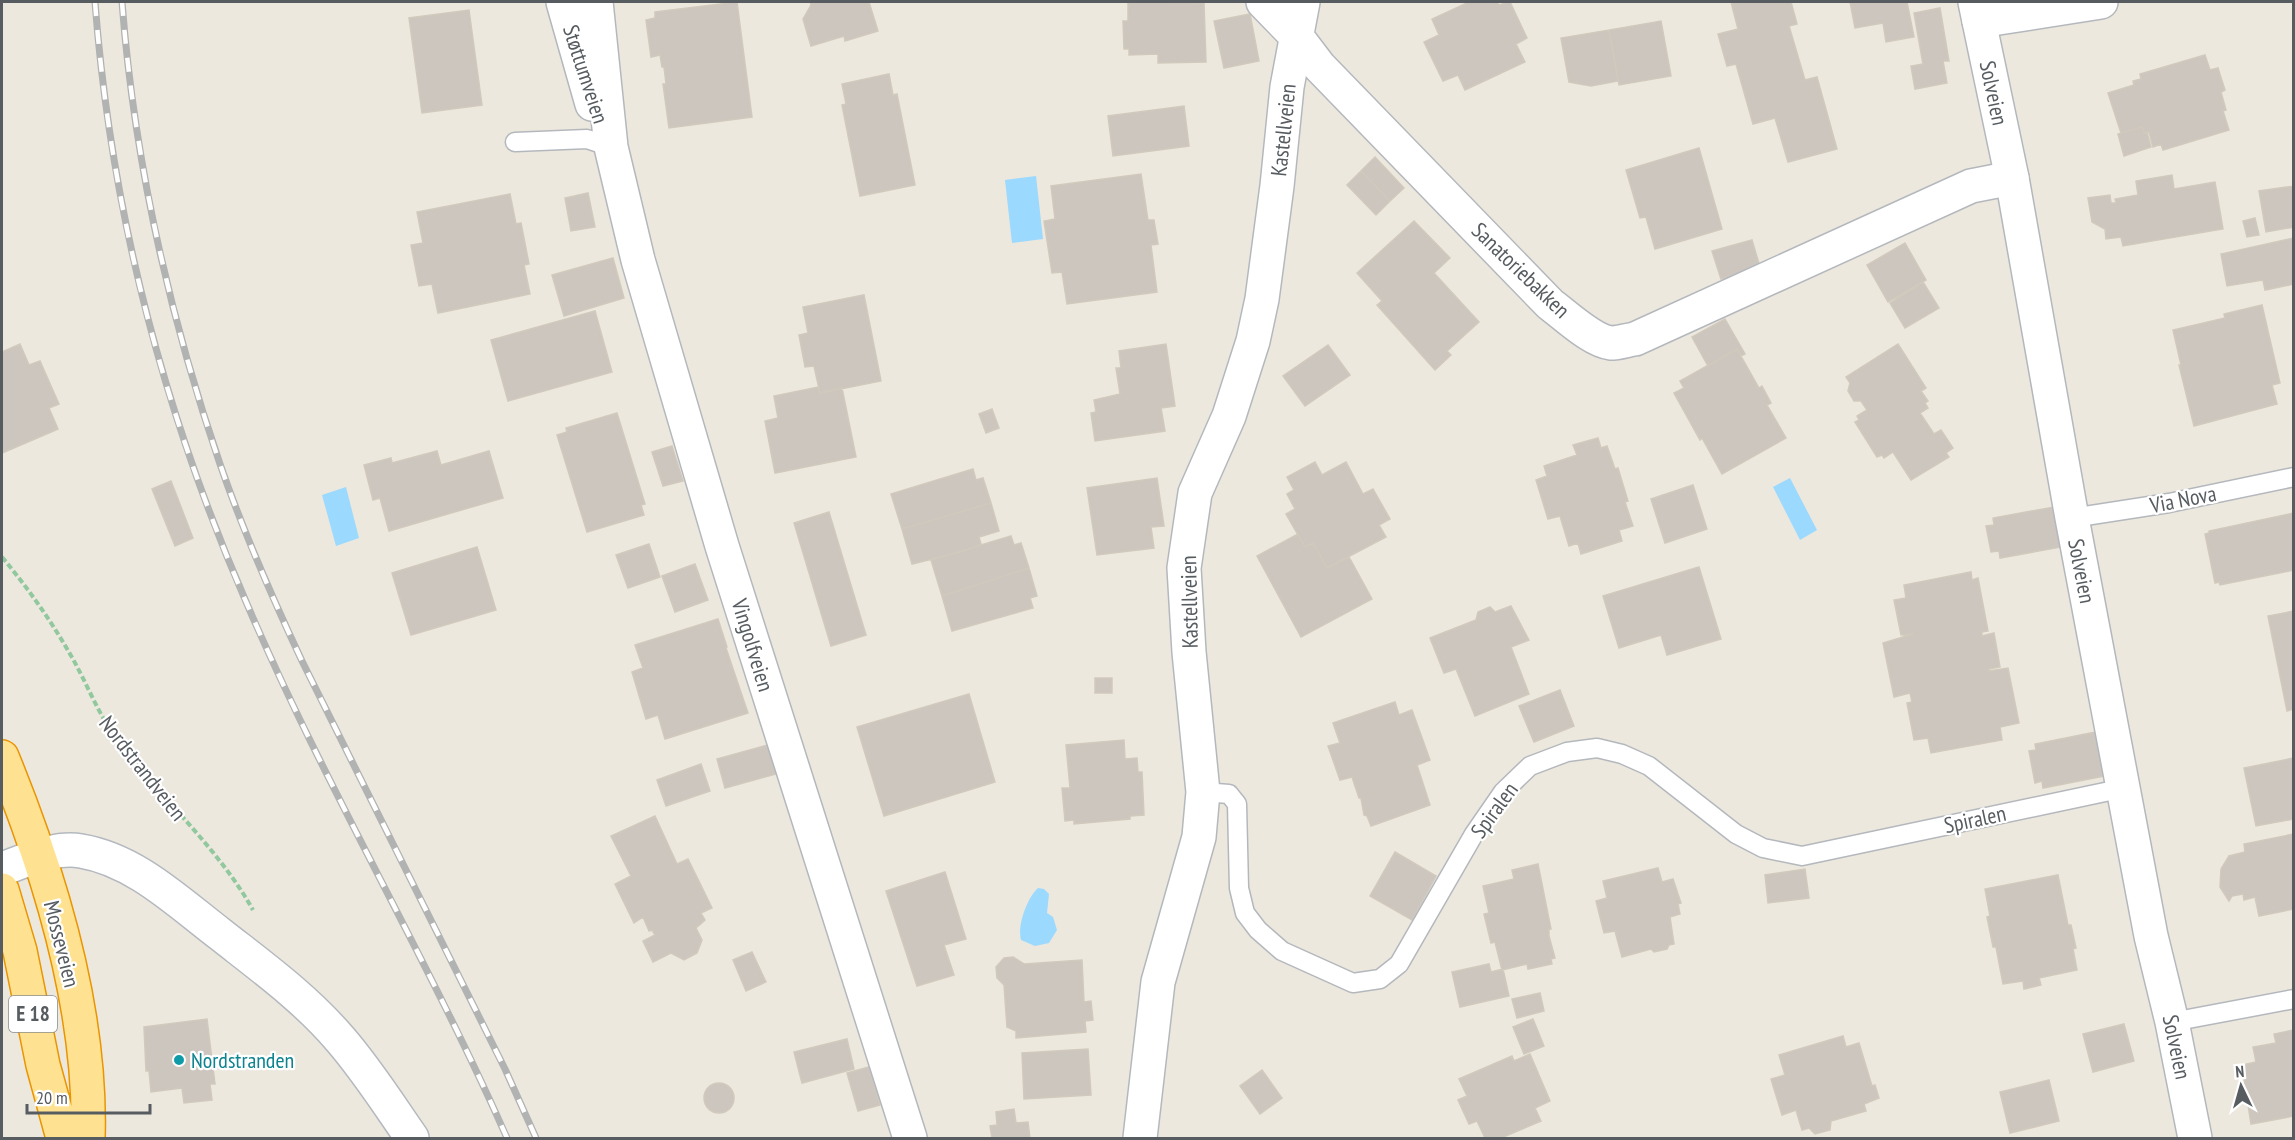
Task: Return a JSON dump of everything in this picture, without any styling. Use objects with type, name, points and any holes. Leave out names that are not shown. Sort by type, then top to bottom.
[{"type":"highway","name":"Mosseveien","points":[[2,757],[39,856],[62,938],[85,1055],[88,1138]]},
{"type":"highway","name":"Mosseveien","points":[[2,890],[20,951],[44,1065],[63,1138]]},
{"type":"street","name":"Støttumveien","points":[[563,2],[589,98],[611,147]]},
{"type":"street","name":"Vingolfveien","points":[[596,2],[611,147],[638,260],[719,535],[910,1138]]},
{"type":"street","name":"Sanatoriebakken","points":[[1263,2],[1297,37],[1319,66],[1550,304],[1587,332],[1612,343],[1635,339],[1971,186],[2012,178]]},
{"type":"street","name":"Kastellveien","points":[[1140,1138],[1158,982],[1198,837],[1203,792],[1189,652],[1184,568],[1195,493],[1228,416],[1253,341],[1262,299],[1287,87],[1303,2]]},
{"type":"street","points":[[1977,11],[2101,2]]},
{"type":"street","name":"Solveien","points":[[1977,11],[2012,178],[2072,518],[2151,936],[2172,1022],[2195,1138]]},
{"type":"street","points":[[2,869],[58,851],[79,850],[112,860],[144,875],[265,969],[314,1011],[365,1069],[412,1138]]},
{"type":"lane","points":[[514,142],[587,139],[611,147]]},
{"type":"lane","name":"Via Nova","points":[[2072,518],[2169,503],[2294,477]]},
{"type":"lane","name":"Spiralen","points":[[1203,792],[1228,794],[1237,804],[1239,888],[1245,913],[1258,930],[1282,951],[1353,983],[1380,979],[1399,964],[1474,834],[1503,792],[1530,766],[1567,752],[1597,748],[1622,754],[1649,766],[1736,834],[1763,848],[1802,856],[2124,788]]},
{"type":"lane","points":[[2172,1022],[2294,999]]},
{"type":"path","name":"Nordstrandveien","points":[[2,556],[55,629],[99,711],[117,739],[204,843],[245,896],[256,915]]},
{"type":"water","points":[[1036,176],[1043,239],[1012,243],[1005,180]]},
{"type":"water","points":[[1790,478],[1817,530],[1800,540],[1773,487]]},
{"type":"water","points":[[346,487],[359,538],[336,546],[322,495]]},
{"type":"water","points":[[1038,888],[1044,889],[1049,894],[1047,913],[1053,917],[1057,930],[1049,943],[1035,946],[1021,940],[1020,927],[1027,905]]},
{"type":"building","points":[[737,2],[752,117],[669,128],[663,84],[666,84],[664,67],[662,67],[660,55],[651,57],[646,20],[655,18],[655,12]]},
{"type":"building","points":[[810,2],[869,2],[878,31],[845,41],[844,36],[811,46],[803,19],[811,5]]},
{"type":"building","points":[[1128,2],[1204,3],[1206,62],[1158,63],[1158,54],[1129,55],[1129,49],[1124,49],[1123,21],[1128,21]]},
{"type":"building","points":[[1469,2],[1497,2],[1499,5],[1510,2],[1527,38],[1516,44],[1525,62],[1465,90],[1458,75],[1443,81],[1424,42],[1439,35],[1432,19]]},
{"type":"building","points":[[1731,2],[1791,2],[1797,24],[1789,26],[1805,80],[1817,77],[1837,149],[1788,162],[1775,118],[1753,124],[1736,64],[1727,66],[1718,34],[1738,29]]},
{"type":"building","points":[[1850,2],[1907,2],[1914,37],[1886,42],[1883,23],[1855,28]]},
{"type":"building","points":[[1940,8],[1949,61],[1943,61],[1947,83],[1915,89],[1911,66],[1923,64],[1914,13]]},
{"type":"building","points":[[469,10],[482,105],[422,113],[409,18]]},
{"type":"building","points":[[1250,14],[1259,61],[1224,68],[1214,21]]},
{"type":"building","points":[[1661,21],[1671,76],[1619,85],[1609,30]]},
{"type":"building","points":[[1609,30],[1618,81],[1591,86],[1569,82],[1561,38]]},
{"type":"building","points":[[2205,55],[2210,70],[2218,68],[2225,90],[2221,92],[2226,110],[2223,111],[2229,130],[2163,150],[2161,144],[2153,147],[2149,132],[2144,133],[2142,127],[2121,133],[2108,93],[2134,85],[2133,81],[2141,79],[2140,74]]},
{"type":"building","points":[[889,74],[893,95],[897,94],[915,185],[860,196],[842,105],[846,104],[842,84]]},
{"type":"building","points":[[1184,106],[1189,146],[1113,156],[1108,116]]},
{"type":"building","points":[[2142,127],[2144,133],[2147,132],[2151,147],[2124,156],[2118,134]]},
{"type":"building","points":[[1699,148],[1722,229],[1655,249],[1646,217],[1640,218],[1626,170]]},
{"type":"building","points":[[1375,157],[1404,188],[1390,201],[1361,171]]},
{"type":"building","points":[[1361,171],[1390,201],[1376,215],[1347,185]]},
{"type":"building","points":[[1141,174],[1148,220],[1154,220],[1158,244],[1151,245],[1157,292],[1067,304],[1062,272],[1052,273],[1044,221],[1055,219],[1051,186]]},
{"type":"building","points":[[2172,175],[2174,189],[2215,182],[2223,229],[2123,246],[2121,237],[2106,239],[2105,229],[2092,222],[2088,198],[2110,195],[2111,203],[2116,203],[2115,199],[2138,195],[2136,181]]},
{"type":"building","points":[[2294,186],[2294,227],[2266,232],[2259,191]]},
{"type":"building","points":[[588,193],[595,227],[571,231],[565,198]]},
{"type":"building","points":[[510,194],[516,224],[521,223],[529,264],[524,265],[530,294],[438,313],[432,284],[419,286],[411,245],[423,243],[417,212]]},
{"type":"building","points":[[2255,218],[2259,235],[2247,237],[2243,221]]},
{"type":"building","points":[[1414,221],[1450,258],[1434,273],[1479,322],[1447,351],[1451,355],[1435,370],[1377,305],[1382,301],[1357,273]]},
{"type":"building","points":[[2294,238],[2294,284],[2265,290],[2263,280],[2227,286],[2221,254]]},
{"type":"building","points":[[1752,240],[1760,267],[1721,279],[1712,251]]},
{"type":"building","points":[[1905,243],[1926,280],[1888,302],[1867,265]]},
{"type":"building","points":[[613,258],[624,298],[564,316],[552,275]]},
{"type":"building","points":[[1923,282],[1939,308],[1905,328],[1890,303]]},
{"type":"building","points":[[864,295],[881,381],[820,393],[814,366],[805,367],[799,335],[808,333],[803,307]]},
{"type":"building","points":[[2262,305],[2280,383],[2272,385],[2277,404],[2194,426],[2173,330],[2225,318],[2224,314]]},
{"type":"building","points":[[595,311],[612,372],[508,401],[491,340]]},
{"type":"building","points":[[1725,319],[1745,354],[1741,356],[1737,349],[1708,366],[1692,337]]},
{"type":"building","points":[[20,344],[29,365],[40,361],[59,404],[49,408],[58,429],[2,453],[2,352]]},
{"type":"building","points":[[1166,344],[1175,406],[1161,408],[1165,431],[1095,441],[1091,413],[1096,412],[1094,400],[1120,394],[1116,368],[1121,368],[1119,351]]},
{"type":"building","points":[[1898,344],[1926,388],[1921,391],[1928,401],[1925,403],[1928,408],[1920,413],[1934,434],[1941,430],[1953,448],[1946,453],[1949,457],[1911,480],[1893,452],[1884,458],[1882,455],[1877,457],[1855,422],[1859,420],[1857,416],[1867,410],[1861,401],[1854,401],[1848,391],[1850,383],[1846,377]]},
{"type":"building","points":[[1328,345],[1350,375],[1305,406],[1283,376]]},
{"type":"building","points":[[1737,349],[1759,388],[1762,386],[1771,403],[1767,405],[1786,438],[1722,474],[1674,393],[1684,388],[1680,381]]},
{"type":"building","points":[[818,387],[820,393],[842,388],[856,457],[775,473],[765,421],[778,418],[774,396]]},
{"type":"building","points":[[992,409],[999,428],[986,433],[979,414]]},
{"type":"building","points":[[617,413],[645,504],[641,505],[644,515],[587,532],[557,435],[567,432],[566,428]]},
{"type":"building","points":[[1598,438],[1601,448],[1607,446],[1615,469],[1618,468],[1633,526],[1619,530],[1622,541],[1581,554],[1578,543],[1569,546],[1560,516],[1548,519],[1536,480],[1547,476],[1544,466],[1577,455],[1573,445]]},
{"type":"building","points":[[672,446],[683,481],[663,486],[652,452]]},
{"type":"building","points":[[437,451],[441,465],[489,451],[503,498],[389,531],[380,498],[373,500],[364,465],[391,458],[392,463]]},
{"type":"building","points":[[1315,462],[1322,475],[1346,462],[1363,494],[1373,489],[1390,519],[1379,525],[1386,537],[1327,568],[1313,543],[1305,547],[1286,514],[1295,509],[1287,494],[1294,490],[1287,477]]},
{"type":"building","points":[[973,469],[976,480],[983,478],[991,503],[902,529],[891,494]]},
{"type":"building","points":[[1157,478],[1164,526],[1151,527],[1154,548],[1097,555],[1087,488]]},
{"type":"building","points":[[171,481],[193,538],[175,546],[152,489]]},
{"type":"building","points":[[1693,485],[1707,529],[1665,543],[1651,499]]},
{"type":"building","points":[[991,503],[999,531],[979,537],[981,544],[968,550],[912,564],[902,529]]},
{"type":"building","points":[[2054,507],[2061,547],[2000,558],[1999,551],[1991,552],[1986,526],[1994,525],[1993,518]]},
{"type":"building","points":[[829,512],[866,635],[831,646],[794,523]]},
{"type":"building","points":[[2294,513],[2294,570],[2220,585],[2219,582],[2215,583],[2205,534],[2209,531]]},
{"type":"building","points":[[1298,534],[1305,547],[1313,543],[1327,568],[1349,557],[1372,599],[1301,637],[1257,556]]},
{"type":"building","points":[[1011,536],[1014,545],[1021,543],[1029,568],[942,596],[931,560]]},
{"type":"building","points":[[649,544],[660,577],[628,588],[616,555]]},
{"type":"building","points":[[477,547],[496,610],[411,635],[392,573]]},
{"type":"building","points":[[695,564],[708,600],[675,612],[662,576]]},
{"type":"building","points":[[1699,567],[1721,639],[1667,655],[1661,635],[1619,648],[1603,596]]},
{"type":"building","points":[[1029,568],[1037,596],[1030,598],[1033,608],[952,631],[942,596]]},
{"type":"building","points":[[1971,572],[1972,580],[1978,578],[1988,631],[1982,632],[1982,636],[1994,633],[2000,667],[1989,669],[1989,671],[2008,668],[2019,723],[2000,727],[2002,740],[1931,753],[1928,738],[1914,740],[1907,703],[1912,702],[1910,693],[1894,697],[1883,643],[1913,634],[1901,635],[1894,600],[1906,598],[1904,585]]},
{"type":"building","points":[[1511,606],[1529,640],[1511,647],[1529,694],[1475,716],[1456,669],[1444,673],[1430,638],[1476,620],[1478,612],[1490,607],[1495,612]]},
{"type":"building","points":[[2294,611],[2294,709],[2287,711],[2268,616]]},
{"type":"building","points":[[718,619],[748,713],[665,739],[658,715],[646,719],[632,672],[643,668],[635,645]]},
{"type":"building","points":[[1095,678],[1112,678],[1112,693],[1095,693]]},
{"type":"building","points":[[1560,690],[1574,726],[1534,742],[1519,706]]},
{"type":"building","points":[[969,694],[995,782],[884,816],[857,727]]},
{"type":"building","points":[[1395,702],[1399,715],[1412,710],[1430,760],[1417,765],[1430,805],[1371,826],[1367,816],[1364,815],[1361,798],[1359,798],[1352,777],[1340,780],[1328,746],[1340,743],[1333,723]]},
{"type":"building","points":[[2096,732],[2105,776],[2043,788],[2042,781],[2035,783],[2029,751],[2036,750],[2035,744]]},
{"type":"building","points":[[1124,740],[1125,759],[1137,758],[1138,772],[1142,772],[1144,815],[1130,816],[1130,819],[1074,824],[1074,820],[1065,821],[1062,788],[1070,788],[1066,745]]},
{"type":"building","points":[[768,745],[776,774],[725,788],[717,759]]},
{"type":"building","points":[[2294,758],[2294,819],[2256,826],[2244,768]]},
{"type":"building","points":[[701,764],[710,791],[666,806],[657,780]]},
{"type":"building","points":[[655,816],[677,864],[688,859],[712,908],[701,913],[705,920],[696,928],[702,940],[697,953],[684,960],[671,953],[653,962],[643,941],[655,935],[652,930],[649,931],[643,917],[634,923],[615,884],[631,876],[611,836]]},
{"type":"building","points":[[2294,834],[2294,909],[2259,916],[2255,897],[2244,900],[2243,894],[2232,896],[2229,901],[2220,887],[2221,869],[2229,856],[2245,852],[2244,844]]},
{"type":"building","points":[[1395,852],[1436,876],[1412,920],[1370,896]]},
{"type":"building","points":[[1538,864],[1551,929],[1549,929],[1549,936],[1555,958],[1551,959],[1552,964],[1528,969],[1527,964],[1502,970],[1495,942],[1491,943],[1484,914],[1489,913],[1483,886],[1514,879],[1512,870]]},
{"type":"building","points":[[1658,868],[1662,882],[1673,879],[1681,903],[1678,904],[1680,914],[1670,917],[1674,944],[1669,945],[1667,949],[1654,952],[1651,949],[1622,957],[1615,931],[1604,933],[1596,901],[1607,898],[1603,881]]},
{"type":"building","points":[[1805,869],[1809,898],[1768,903],[1765,875]]},
{"type":"building","points":[[945,872],[966,939],[944,945],[954,975],[917,986],[886,891]]},
{"type":"building","points":[[2058,875],[2068,925],[2071,925],[2076,948],[2073,949],[2077,970],[2039,978],[2041,985],[2024,989],[2023,981],[2003,984],[1987,917],[1990,916],[1985,889]]},
{"type":"building","points":[[752,952],[766,982],[746,991],[733,960]]},
{"type":"building","points":[[1013,957],[1024,964],[1082,960],[1084,1002],[1091,1001],[1093,1020],[1085,1021],[1086,1032],[1016,1038],[1016,1031],[1007,1027],[1004,985],[997,978],[996,967],[1004,958]]},
{"type":"building","points":[[1489,964],[1491,972],[1503,969],[1509,996],[1460,1007],[1452,972]]},
{"type":"building","points":[[1540,993],[1544,1011],[1517,1018],[1512,999]]},
{"type":"building","name":"Nordstranden","points":[[207,1019],[215,1084],[210,1084],[212,1100],[184,1103],[182,1088],[151,1092],[149,1071],[146,1071],[144,1027]]},
{"type":"building","points":[[1533,1019],[1544,1046],[1524,1054],[1513,1027]]},
{"type":"building","points":[[2124,1024],[2134,1061],[2093,1072],[2083,1034]]},
{"type":"building","points":[[2294,1030],[2294,1116],[2251,1124],[2242,1065],[2256,1062],[2253,1047],[2276,1043],[2274,1034]]},
{"type":"building","points":[[1843,1036],[1846,1047],[1859,1043],[1872,1086],[1875,1085],[1879,1098],[1864,1104],[1866,1111],[1831,1121],[1830,1130],[1815,1134],[1809,1128],[1802,1130],[1796,1110],[1782,1115],[1771,1079],[1785,1075],[1779,1055]]},
{"type":"building","points":[[847,1039],[854,1069],[802,1083],[794,1052]]},
{"type":"building","points":[[1088,1049],[1091,1095],[1024,1099],[1022,1053]]},
{"type":"building","points":[[1530,1054],[1550,1101],[1535,1108],[1541,1121],[1501,1138],[1485,1138],[1477,1121],[1469,1124],[1458,1100],[1467,1096],[1459,1079],[1512,1056],[1514,1061]]},
{"type":"building","points":[[869,1067],[880,1105],[858,1111],[847,1073]]},
{"type":"building","points":[[1262,1070],[1282,1098],[1260,1114],[1240,1086]]},
{"type":"building","points":[[2049,1080],[2059,1121],[2010,1133],[2000,1092]]},
{"type":"building","points":[[719,1083],[730,1087],[734,1098],[730,1109],[719,1113],[708,1109],[704,1098],[708,1087]]},
{"type":"building","points":[[1014,1109],[1016,1123],[1028,1122],[1030,1138],[992,1138],[990,1126],[997,1125],[996,1112]]},
{"type":"railway","points":[[95,2],[114,158],[128,234],[145,309],[190,458],[217,531],[277,672],[444,1004],[507,1138]]},
{"type":"railway","points":[[122,2],[135,119],[156,236],[185,351],[229,489],[258,564],[302,661],[505,1069],[536,1138]]},
{"type":"place","name":"Nordstranden","points":[[179,1060]]}]
